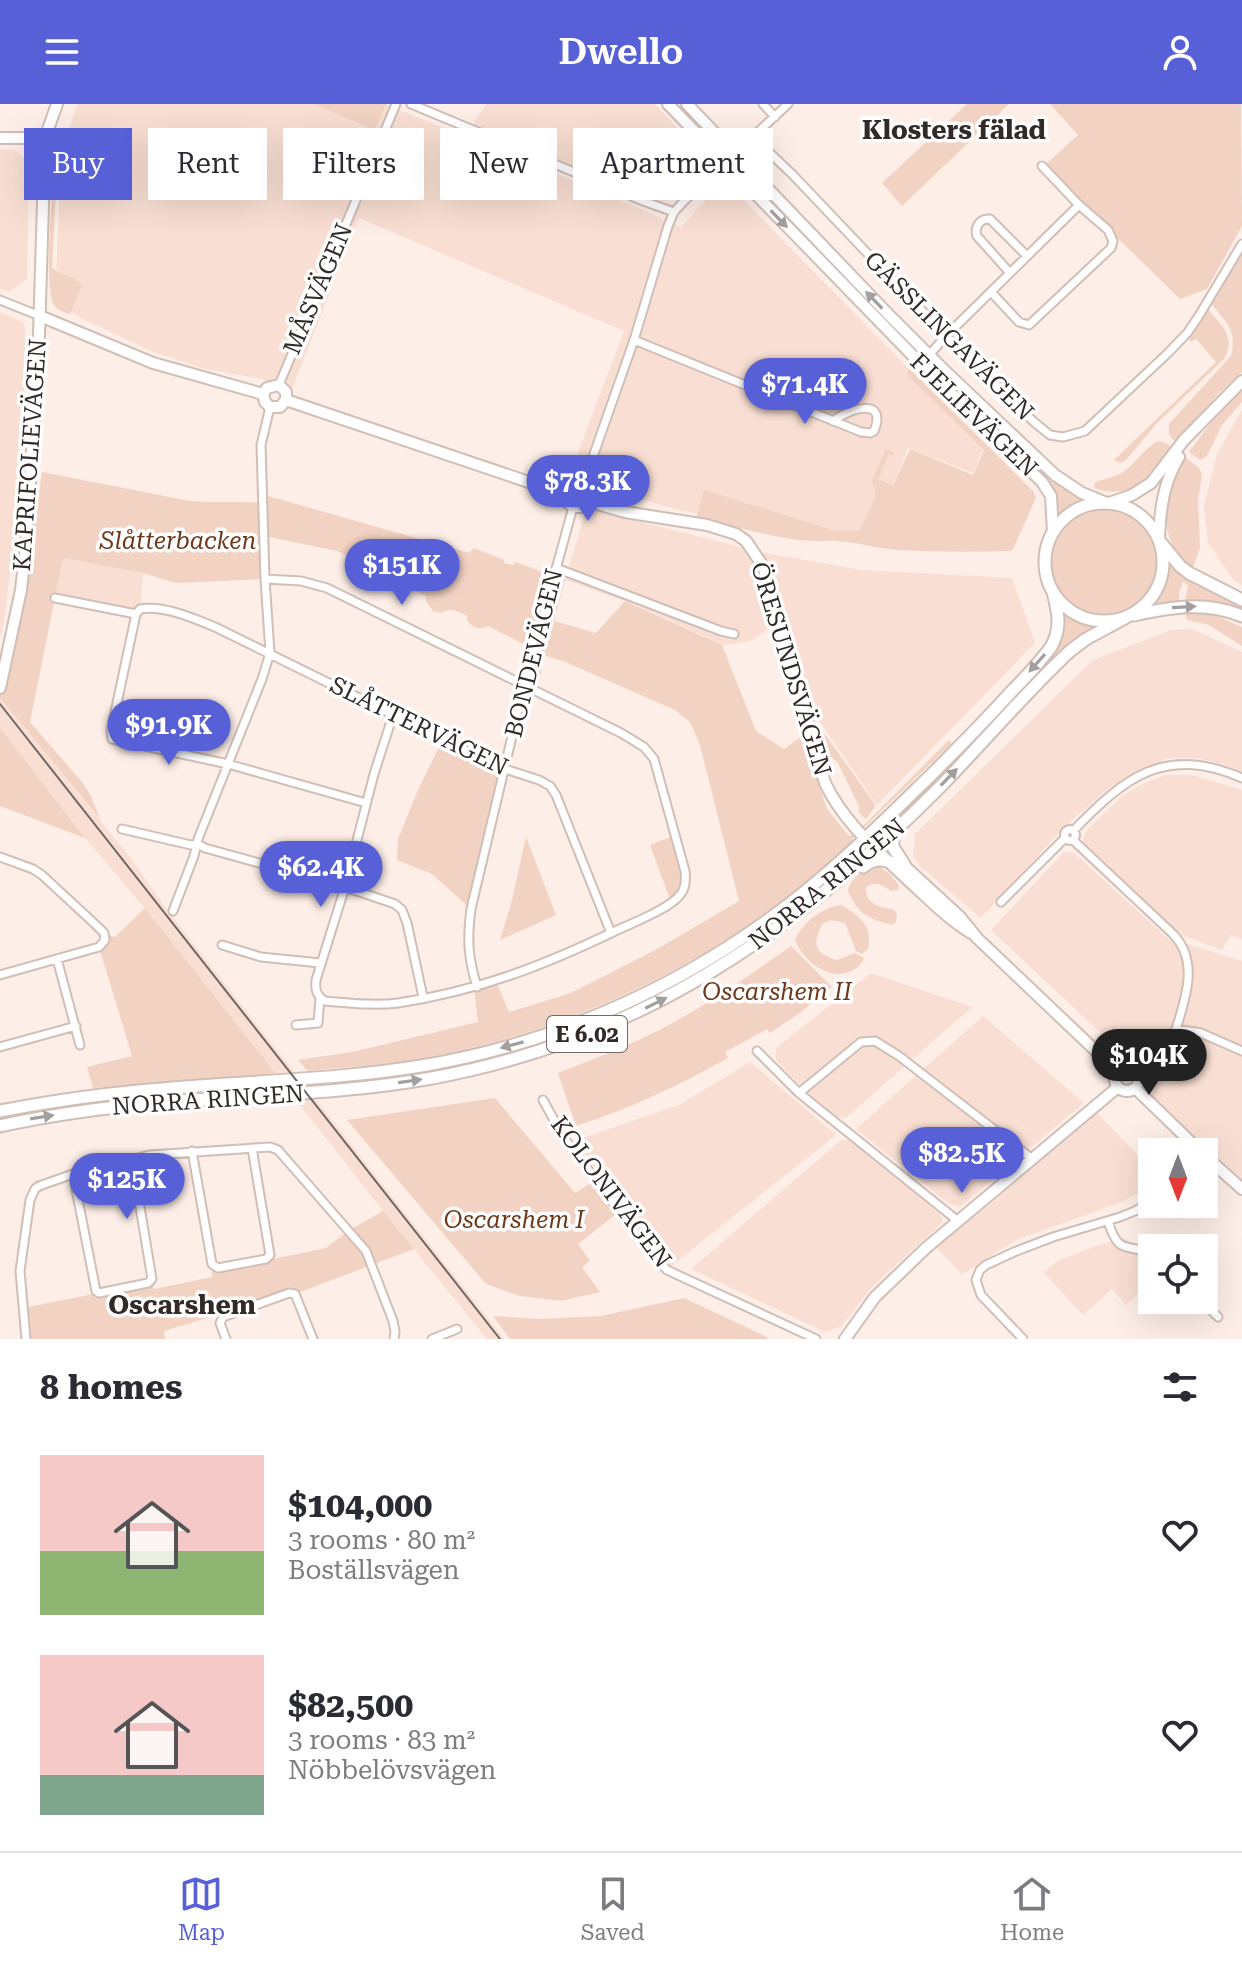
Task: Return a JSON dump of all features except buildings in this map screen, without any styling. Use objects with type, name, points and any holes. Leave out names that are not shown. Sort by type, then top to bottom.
[{"type":"main road","points":[[1160,540],[1164,566],[1157,590],[1147,604],[1125,618],[1107,621],[1089,619],[1072,612],[1058,600],[1046,575],[1046,548],[1053,532],[1066,516],[1093,503],[1106,502],[1125,506],[1140,514],[1151,525],[1180,566],[1242,600]]},
{"type":"main road","name":"NORRA RINGEN","points":[[0,1126],[106,1108],[332,1091],[482,1068],[571,1041],[627,1017],[690,985],[772,933],[832,886],[1049,649],[1059,625],[1053,592]]},
{"type":"main road","name":"E 6.02","points":[[1125,618],[1161,609],[1192,606],[1216,608],[1242,616]]},
{"type":"main road","name":"NORRA RINGEN","points":[[0,1111],[104,1095],[374,1073],[427,1065],[479,1055],[527,1041],[607,1011],[715,956],[873,840],[893,832],[1063,658],[1086,639],[1125,618]]},
{"type":"main road","points":[[893,832],[893,847],[904,864]]},
{"type":"main road","points":[[832,886],[843,883],[870,862],[890,862]]},
{"type":"street","name":"KAPRIFOLIEVÄGEN","points":[[49,128],[57,104]]},
{"type":"street","name":"MÅSVÄGEN","points":[[279,385],[396,104]]},
{"type":"street","points":[[411,104],[674,212]]},
{"type":"street","name":"FJELIEVÄGEN","points":[[668,104],[691,128]]},
{"type":"street","name":"FJELIEVÄGEN","points":[[687,104],[710,128]]},
{"type":"street","points":[[763,104],[775,117]]},
{"type":"street","points":[[763,128],[788,104]]},
{"type":"street","points":[[0,138],[24,138]]},
{"type":"street","name":"GÄSSLINGAVÄGEN","points":[[773,156],[946,336],[1050,435],[1063,437],[1090,428],[1188,332],[1242,244]]},
{"type":"street","points":[[991,292],[1019,322],[1029,325],[1111,248],[1111,233],[1042,166]]},
{"type":"street","name":"FJELIEVÄGEN","points":[[773,193],[929,355],[1055,475],[1082,493],[1106,502]]},
{"type":"street","name":"KAPRIFOLIEVÄGEN","points":[[0,688],[18,604],[26,547],[40,316],[42,200]]},
{"type":"street","points":[[582,488],[634,340],[664,239],[674,212],[685,200]]},
{"type":"street","name":"FJELIEVÄGEN","points":[[760,200],[1042,482],[1051,496],[1053,532]]},
{"type":"street","points":[[929,355],[1079,205]]},
{"type":"street","points":[[1010,273],[977,236],[975,231],[978,224],[987,218],[993,221],[1027,256]]},
{"type":"street","points":[[0,300],[153,363],[263,394]]},
{"type":"street","points":[[634,340],[833,421],[866,434],[874,431],[877,419],[872,410],[857,408],[833,421]]},
{"type":"street","points":[[908,351],[929,355]]},
{"type":"street","points":[[929,355],[932,375]]},
{"type":"street","points":[[1106,502],[1132,495],[1151,483],[1184,440],[1242,381]]},
{"type":"street","points":[[271,385],[279,385],[286,392],[286,400],[280,407],[270,407],[263,394],[271,385]]},
{"type":"street","points":[[286,400],[567,495]]},
{"type":"street","points":[[1160,540],[1161,504],[1168,481],[1215,406]]},
{"type":"street","points":[[173,911],[270,653],[261,445],[270,407]]},
{"type":"street","points":[[582,488],[587,493],[587,501],[581,507],[573,507],[567,502],[567,495],[571,489],[582,488]]},
{"type":"street","name":"ÖRESUNDSVÄGEN","points":[[587,501],[642,516],[707,525],[736,534],[746,541],[763,566],[825,783],[845,816],[873,840]]},
{"type":"street","name":"BONDEVÄGEN","points":[[477,987],[467,940],[483,854],[524,686],[573,507]]},
{"type":"street","points":[[556,568],[734,634]]},
{"type":"street","points":[[265,579],[301,581],[327,588],[621,733],[650,752],[685,871],[686,881],[679,897],[571,952],[477,987],[384,1005],[323,999],[315,990],[320,963],[345,887],[393,715]]},
{"type":"street","name":"SLÅTTERVÄGEN","points":[[55,598],[138,612],[161,610],[215,627],[505,770],[550,786],[611,933]]},
{"type":"street","points":[[138,612],[110,737],[228,764],[366,803]]},
{"type":"street","points":[[1001,902],[1109,794],[1139,775],[1177,765],[1198,765],[1242,778]]},
{"type":"street","points":[[122,829],[198,844],[395,904],[402,910],[407,923],[423,997]]},
{"type":"street","points":[[1070,836],[1173,934],[1187,953],[1189,971],[1176,1029],[1136,1071]]},
{"type":"street","points":[[873,840],[890,862],[954,923],[971,933]]},
{"type":"street","points":[[873,840],[904,864],[960,917],[971,933],[1118,1072]]},
{"type":"street","points":[[0,857],[42,875],[104,933],[105,940],[99,947],[0,975]]},
{"type":"street","points":[[222,945],[261,957],[320,963]]},
{"type":"street","points":[[57,959],[80,1045]]},
{"type":"street","points":[[296,1025],[317,1025],[323,999]]},
{"type":"street","points":[[0,1047],[76,1026]]},
{"type":"street","points":[[1176,1029],[1201,1033],[1242,1051]]},
{"type":"street","points":[[799,1093],[861,1042],[875,1041],[1031,1158]]},
{"type":"street","points":[[757,1051],[799,1093],[958,1221]]},
{"type":"street","points":[[1127,1067],[1136,1071],[1139,1081],[1135,1088],[1127,1091],[1118,1087],[1115,1080],[1118,1072],[1127,1067]]},
{"type":"street","points":[[845,1339],[884,1287],[1031,1158],[1118,1087]]},
{"type":"street","points":[[1135,1088],[1187,1138]]},
{"type":"street","name":"KOLONIVÄGEN","points":[[543,1100],[564,1138],[667,1270],[816,1339]]},
{"type":"street","points":[[26,1339],[20,1271],[30,1200],[35,1189],[73,1174],[150,1155],[270,1147],[278,1150],[366,1251],[395,1327],[394,1339]]},
{"type":"street","points":[[192,1151],[212,1264],[218,1268],[266,1259],[270,1255],[252,1148]]},
{"type":"street","points":[[73,1174],[94,1288],[99,1293],[148,1283],[152,1279],[132,1159]]},
{"type":"street","points":[[1218,1167],[1242,1189]]},
{"type":"street","points":[[1023,1339],[981,1295],[976,1280],[980,1270],[1053,1237],[1138,1209]]},
{"type":"street","points":[[1108,1221],[1119,1244],[1138,1250]]},
{"type":"street","points":[[226,1339],[221,1319],[289,1293],[295,1294],[313,1339]]},
{"type":"street","points":[[1215,1314],[1218,1317]]},
{"type":"street","points":[[432,1339],[457,1329]]},
{"type":"shaded area","points":[[77,104],[385,104],[444,128],[440,128],[440,200],[557,200],[557,174],[573,181],[573,200],[620,200],[681,227],[705,200],[744,200],[984,446],[973,473],[908,448],[874,535],[835,536],[682,511],[596,486],[569,476],[624,331],[359,218],[292,389],[258,378],[205,369],[153,352],[83,319],[55,302],[59,200],[132,200],[132,128],[69,128]]},
{"type":"shaded area","points":[[486,104],[655,104],[677,128],[573,128],[573,167],[557,160],[557,128],[472,126]]},
{"type":"shaded area","points":[[0,149],[15,150],[24,158],[24,200],[28,200],[27,279],[9,292],[0,289]]},
{"type":"shaded area","points":[[0,312],[23,322],[25,374],[20,488],[0,637]]},
{"type":"shaded area","points":[[1242,410],[1242,585],[1234,581],[1208,543],[1204,505],[1217,454]]},
{"type":"shaded area","points":[[594,510],[760,552],[861,570],[1012,578],[1035,643],[877,805],[818,719],[786,616],[751,641],[723,645],[636,605],[565,580],[584,517]]},
{"type":"shaded area","points":[[63,558],[143,573],[140,609],[136,614],[55,598]]},
{"type":"shaded area","points":[[1192,629],[1242,652],[1242,772],[1196,758],[1167,758],[1109,788],[1065,826],[981,918],[922,868],[913,857],[915,834],[1093,660],[1171,630]]},
{"type":"shaded area","points":[[0,698],[130,857],[170,914],[504,1339],[487,1339],[150,914],[85,838],[0,728]]},
{"type":"shaded area","points":[[1165,775],[1192,775],[1242,790],[1242,939],[1231,935],[1222,950],[1179,934],[1081,844],[1086,831],[1123,795]]},
{"type":"shaded area","points":[[1064,852],[1074,853],[1167,938],[1242,961],[1242,1179],[1218,1157],[1218,1138],[1197,1138],[1150,1095],[1151,1070],[1136,1056],[1125,1056],[991,930]]},
{"type":"shaded area","points":[[871,973],[972,1007],[846,1118],[838,1117],[810,1095],[776,1060],[776,1048]]},
{"type":"shaded area","points":[[983,1016],[1084,1103],[960,1207],[948,1203],[856,1129]]},
{"type":"shaded area","points":[[750,1062],[836,1135],[671,1266],[575,1141],[681,1104]]},
{"type":"shaded area","points":[[1097,1113],[1138,1155],[1138,1193],[1122,1202],[1016,1240],[962,1274],[936,1247]]},
{"type":"shaded area","points":[[841,1140],[851,1140],[939,1213],[943,1222],[871,1288],[841,1327],[825,1332],[691,1269]]},
{"type":"shaded area","points":[[1124,1238],[1138,1245],[1138,1293],[1126,1305],[1112,1289],[1083,1315],[1043,1272],[1058,1261]]},
{"type":"green space","points":[[313,104],[386,104],[376,128]]},
{"type":"green space","points":[[967,104],[1009,104],[902,206],[882,183]]},
{"type":"green space","points":[[1050,104],[1241,104],[1242,226],[1207,289],[1180,299],[1044,166],[1078,135]]},
{"type":"green space","points":[[52,200],[56,200],[52,267],[82,285],[70,314],[54,305],[51,295]]},
{"type":"green space","points":[[1242,252],[1242,372],[1218,394],[1177,444],[1169,435],[1169,424],[1231,356],[1231,332],[1210,302]]},
{"type":"green space","points":[[1208,309],[1228,338],[1228,351],[1224,359],[1157,423],[1127,459],[1121,463],[1114,460],[1216,362],[1196,339],[1191,342],[1189,339]]},
{"type":"green space","points":[[909,368],[1033,491],[1036,497],[1013,549],[968,552],[890,549],[783,538],[696,519],[704,490],[836,531],[860,531],[876,496],[872,480],[886,449],[895,453],[893,456],[889,454],[878,479],[893,486],[910,449],[973,475],[984,450],[907,375]]},
{"type":"green space","points":[[944,376],[1054,481],[1085,501],[1057,516],[1054,494],[941,380]]},
{"type":"green space","points":[[1242,390],[1242,402],[1222,425],[1207,456],[1200,460],[1189,452]]},
{"type":"green space","points":[[1158,441],[1174,449],[1150,476],[1120,491],[1095,488],[1096,482],[1124,472]]},
{"type":"green space","points":[[1185,457],[1199,468],[1202,475],[1198,500],[1200,548],[1192,570],[1172,544],[1166,516],[1170,486]]},
{"type":"green space","name":"Slåtterbacken","points":[[42,472],[190,501],[261,503],[261,494],[469,553],[474,548],[504,560],[504,563],[513,565],[516,562],[565,580],[554,621],[596,633],[625,601],[722,645],[756,731],[784,749],[801,737],[827,809],[849,836],[862,827],[948,741],[951,744],[853,841],[786,899],[744,929],[668,973],[590,1010],[508,1038],[409,1060],[308,1071],[298,1060],[352,1052],[478,1022],[474,988],[496,981],[509,1012],[571,993],[659,948],[739,901],[700,745],[690,722],[675,710],[545,656],[538,685],[531,680],[537,651],[488,626],[474,627],[467,621],[467,616],[457,611],[433,611],[426,596],[337,551],[264,536],[265,579],[176,583],[143,573],[63,558],[30,722],[82,782],[100,819],[0,698],[29,512],[36,512]]},
{"type":"green space","points":[[1104,506],[1125,510],[1143,522],[1155,540],[1159,561],[1155,582],[1143,600],[1125,612],[1104,616],[1083,612],[1065,600],[1053,582],[1049,561],[1053,540],[1065,522],[1083,510]]},
{"type":"green space","points":[[1169,561],[1185,577],[1242,606],[1242,610],[1219,603],[1185,601],[1188,585],[1183,582],[1179,602],[1151,606],[1162,585]]},
{"type":"green space","points":[[1185,611],[1210,613],[1242,627],[1242,646],[1209,625],[1187,620]]},
{"type":"green space","points":[[1063,612],[1099,626],[884,833],[935,783],[1052,655],[1062,635]]},
{"type":"green space","points":[[819,726],[874,803],[875,807],[866,819],[859,812],[838,763],[822,748],[815,729]]},
{"type":"green space","points":[[0,728],[85,838],[0,806]]},
{"type":"green space","points":[[443,739],[505,770],[471,909],[432,874],[397,860],[398,839]]},
{"type":"green space","points":[[675,835],[685,871],[682,893],[671,902],[650,845]]},
{"type":"green space","points":[[526,837],[556,915],[500,940],[511,904]]},
{"type":"green space","points":[[880,867],[899,885],[898,890],[891,891],[873,884],[866,887],[866,893],[874,904],[893,909],[897,915],[892,925],[865,915],[848,891],[852,881],[860,874]]},
{"type":"green space","points":[[841,905],[864,922],[869,941],[868,949],[862,954],[856,951],[845,923],[831,920],[822,924],[816,943],[820,951],[837,960],[855,953],[864,958],[853,970],[834,974],[810,961],[795,940],[814,917]]},
{"type":"green space","points":[[145,908],[276,1074],[93,1088],[87,1067],[132,1056],[99,947],[104,933],[115,937]]},
{"type":"green space","name":"Oscarshem II","points":[[791,946],[832,987],[770,1033],[767,1029],[725,1052],[728,1058],[654,1096],[576,1126],[558,1073],[674,1022]]},
{"type":"green space","name":"Oscarshem I","points":[[495,1098],[575,1193],[591,1183],[616,1214],[578,1244],[590,1261],[582,1267],[600,1292],[561,1301],[520,1296],[486,1284],[347,1120]]},
{"type":"green space","points":[[383,1211],[414,1249],[295,1294],[223,1317],[220,1323],[217,1315],[164,1331],[165,1339],[26,1339],[23,1308],[134,1286],[152,1279],[154,1289],[212,1277],[212,1264],[214,1267],[270,1255],[273,1259],[326,1248]]},
{"type":"green space","points":[[684,1298],[767,1339],[510,1339],[493,1316],[539,1319],[601,1316]]},
{"type":"railway","points":[[0,704],[500,1339]]},
{"type":"district","name":"Klosters fälad","points":[[954,130]]},
{"type":"district","name":"Oscarshem","points":[[182,1305]]}]
